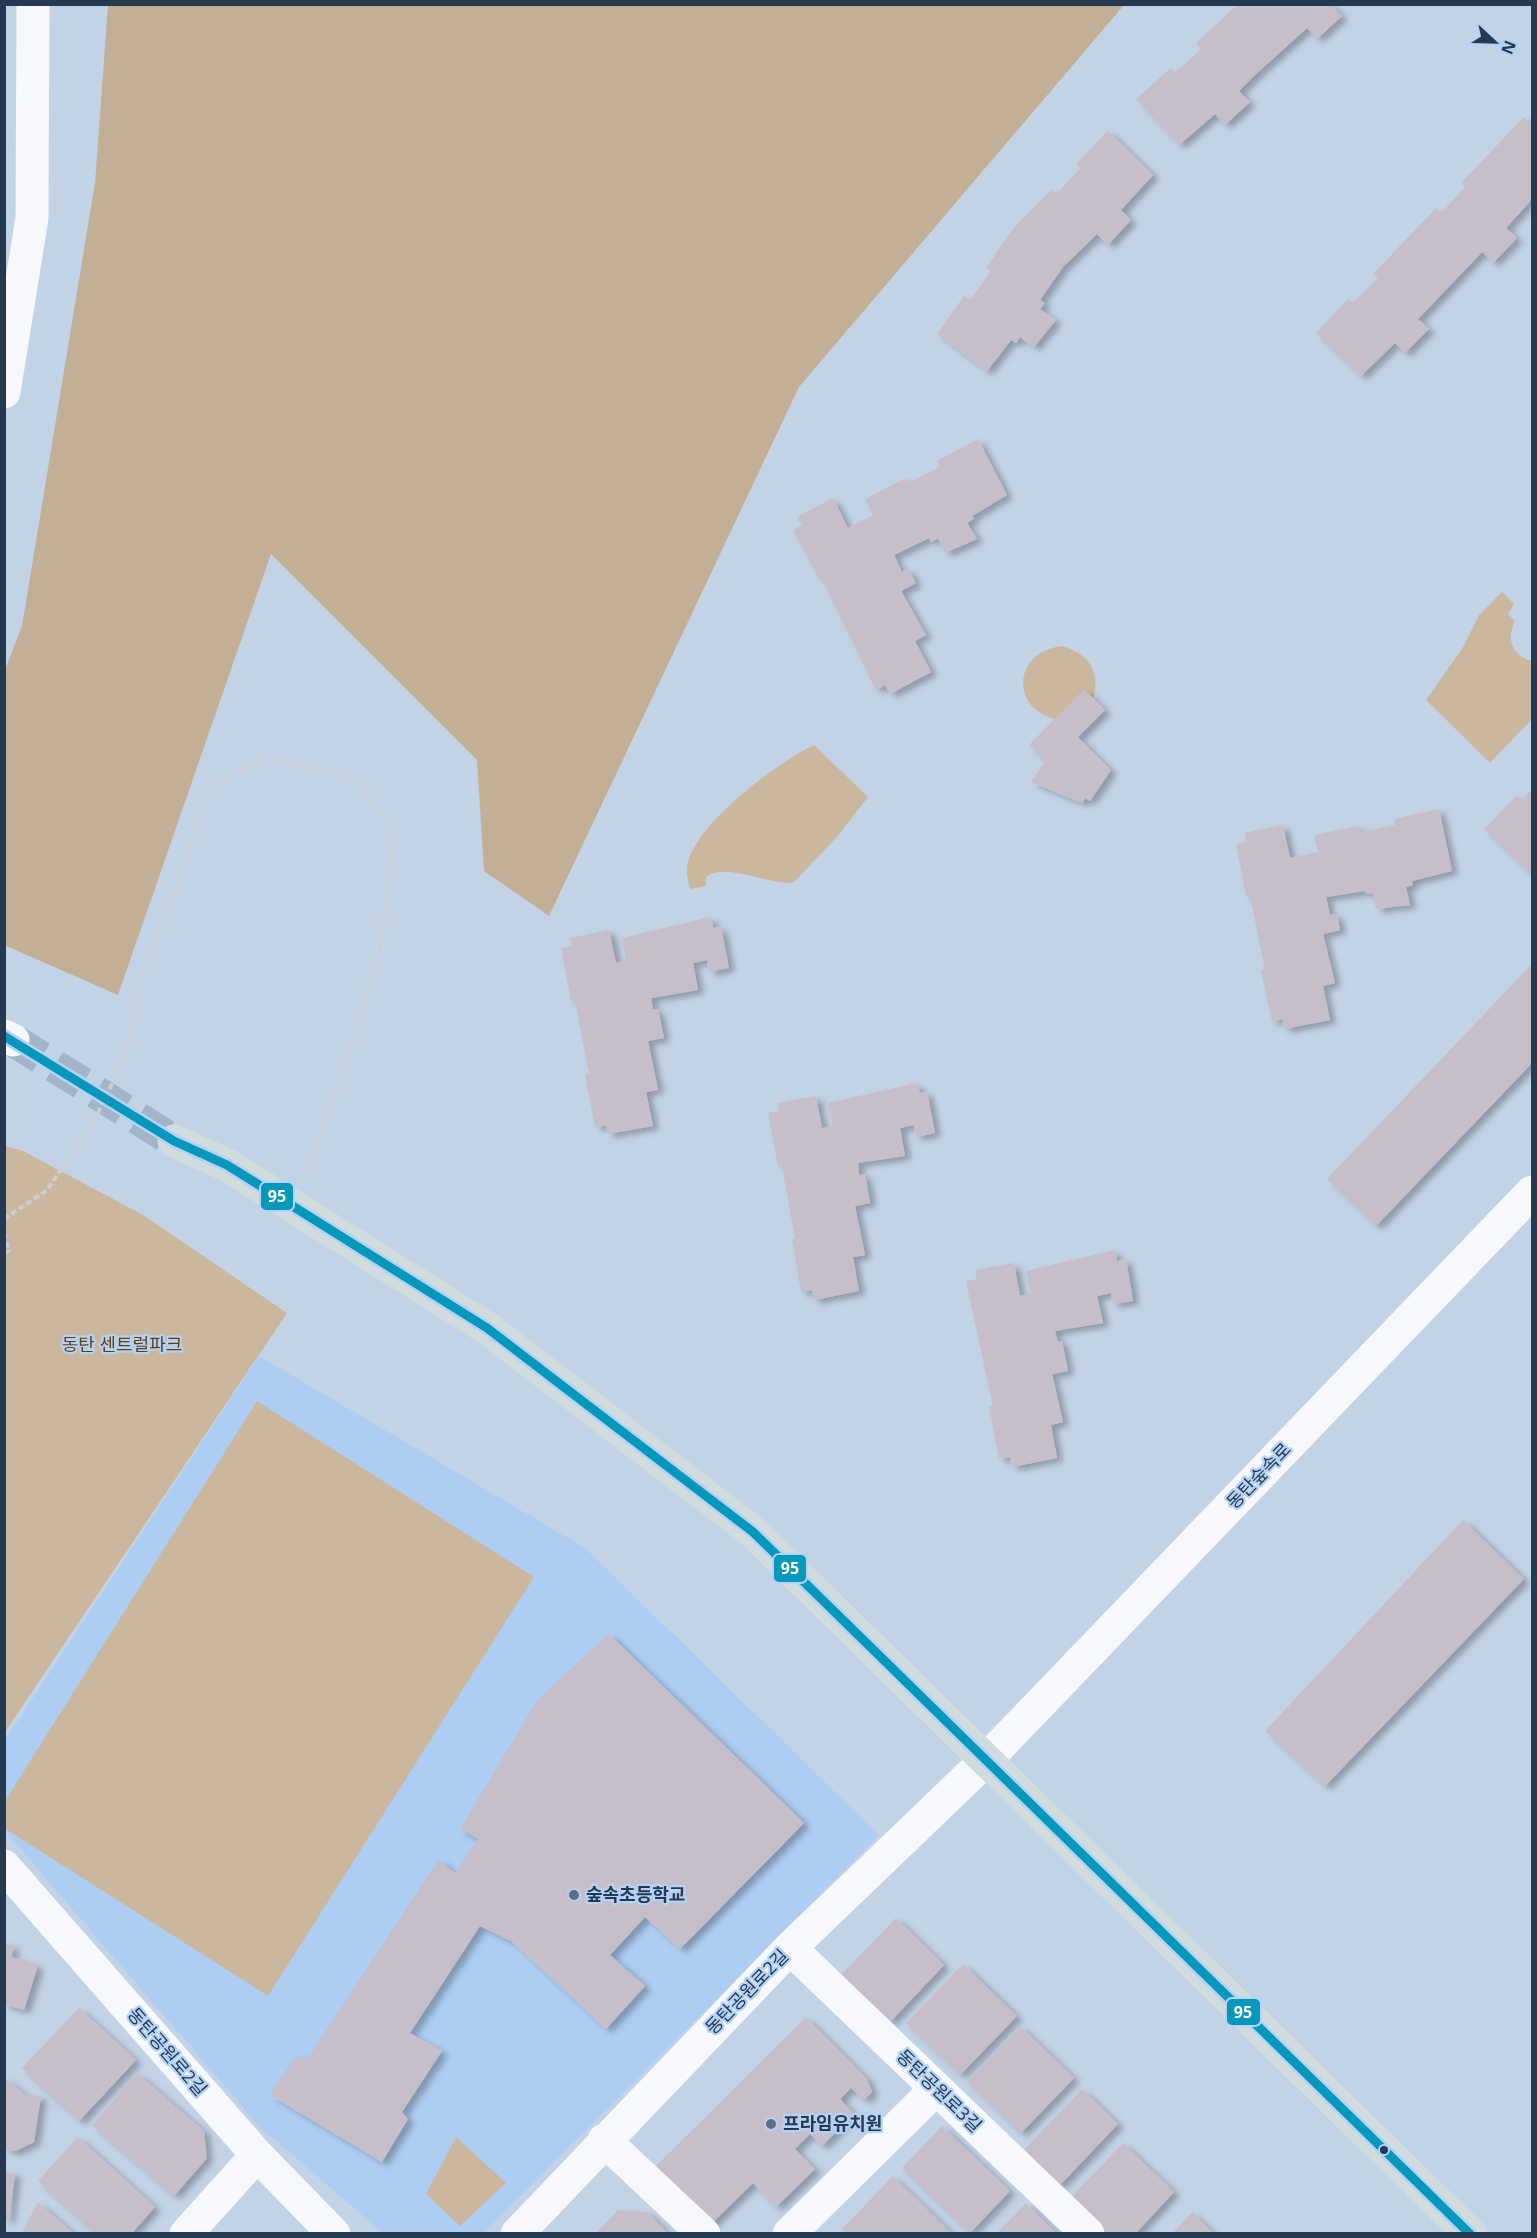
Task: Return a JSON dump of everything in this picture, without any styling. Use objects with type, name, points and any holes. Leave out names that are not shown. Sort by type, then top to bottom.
[{"type":"main road","points":[[174,1141],[226,1165],[293,1205],[487,1328],[753,1532],[1470,2234]]},
{"type":"street","points":[[4,392],[32,218],[33,4]]},
{"type":"street","name":"동탄숲속로","points":[[986,1760],[1533,1192]]},
{"type":"street","name":"동탄공원로2길","points":[[518,2234],[604,2140],[790,1948],[986,1760]]},
{"type":"street","name":"동탄공원로2길","points":[[4,1866],[257,2155],[334,2234]]},
{"type":"street","name":"동탄공원로3길","points":[[790,1948],[1088,2234]]},
{"type":"street","points":[[789,2234],[936,2089]]},
{"type":"street","points":[[604,2140],[704,2234]]},
{"type":"street","points":[[186,2234],[257,2155]]},
{"type":"path","points":[[4,1219],[47,1190],[94,1121],[126,1055],[136,995],[212,785],[268,757],[362,779],[394,834],[379,953],[341,1077],[293,1205]]},
{"type":"path","points":[[4,1233],[9,1251],[4,1253]]},
{"type":"shaded area","points":[[108,4],[1124,5],[799,387],[549,916],[484,871],[477,760],[271,554],[118,995],[4,945],[5,670],[22,626],[95,183]]},
{"type":"shaded area","points":[[259,1356],[585,1548],[879,1835],[484,2233],[383,2233],[260,2127],[5,1831],[4,1742]]},
{"type":"green space","points":[[1502,592],[1514,604],[1508,614],[1515,621],[1511,640],[1515,651],[1525,659],[1532,661],[1532,719],[1490,763],[1426,700],[1462,649],[1479,615]]},
{"type":"green space","points":[[1062,646],[1085,658],[1094,672],[1095,688],[1093,698],[1055,719],[1040,713],[1030,703],[1024,692],[1023,680],[1034,658],[1046,650]]},
{"type":"green space","points":[[814,745],[868,797],[837,837],[794,882],[785,883],[725,872],[714,873],[706,877],[706,886],[690,889],[688,862],[695,846],[707,829],[741,795],[761,779]]},
{"type":"green space","name":"동탄 센트럴파크","points":[[5,1146],[23,1151],[143,1215],[287,1313],[5,1732]]},
{"type":"green space","points":[[257,1401],[534,1577],[268,1996],[4,1828],[5,1801]]},
{"type":"green space","points":[[456,2137],[506,2183],[460,2226],[426,2194]]},
{"type":"building","points":[[1238,4],[1330,4],[1342,16],[1317,39],[1307,28],[1257,73],[1239,91],[1250,102],[1225,125],[1215,114],[1179,145],[1136,99],[1171,68],[1175,73],[1201,49],[1196,43]]},
{"type":"building","points":[[1524,117],[1528,122],[1532,118],[1532,199],[1506,228],[1517,238],[1493,263],[1482,252],[1418,319],[1429,329],[1405,353],[1395,343],[1361,376],[1316,333],[1348,299],[1353,303],[1378,278],[1373,274],[1436,208],[1441,213],[1465,187],[1461,183]]},
{"type":"building","points":[[1108,131],[1153,175],[1121,210],[1131,220],[1108,245],[1097,234],[1063,267],[1040,300],[1045,303],[1040,309],[1056,320],[1034,347],[1020,337],[1016,343],[1011,340],[987,371],[937,334],[964,296],[970,300],[991,271],[986,268],[1012,230],[1051,190],[1056,194],[1080,169],[1076,164]]},
{"type":"building","points":[[978,439],[1007,495],[972,516],[974,519],[967,523],[977,539],[945,553],[938,538],[931,542],[929,538],[894,555],[902,572],[908,568],[916,583],[901,591],[926,635],[915,641],[931,672],[890,694],[885,685],[876,690],[820,575],[818,577],[793,530],[802,525],[797,517],[833,498],[848,528],[873,515],[865,499],[906,478],[908,483],[940,467],[937,461]]},
{"type":"building","points":[[1084,689],[1105,710],[1078,737],[1111,770],[1090,801],[1085,798],[1082,803],[1031,782],[1045,761],[1029,745]]},
{"type":"building","points":[[1532,789],[1532,869],[1529,872],[1484,829],[1517,795],[1522,800]]},
{"type":"building","points":[[1439,809],[1452,871],[1412,881],[1413,885],[1406,887],[1410,905],[1376,909],[1373,893],[1365,894],[1365,891],[1326,897],[1330,915],[1337,914],[1340,930],[1323,934],[1335,983],[1323,986],[1330,1020],[1284,1029],[1282,1019],[1272,1022],[1261,970],[1265,969],[1250,896],[1246,896],[1236,844],[1246,842],[1245,833],[1283,825],[1290,858],[1318,852],[1314,835],[1359,826],[1360,832],[1395,825],[1394,819]]},
{"type":"building","points":[[711,917],[713,928],[721,927],[729,968],[709,972],[707,960],[693,963],[698,990],[651,998],[653,1010],[658,1009],[664,1038],[648,1041],[658,1090],[646,1092],[653,1126],[608,1134],[606,1125],[595,1127],[585,1074],[589,1073],[575,1001],[571,1001],[561,948],[572,946],[570,938],[609,930],[616,963],[626,961],[622,938]]},
{"type":"building","points":[[1532,964],[1532,1063],[1376,1226],[1327,1179]]},
{"type":"building","points":[[917,1083],[920,1093],[927,1092],[935,1133],[916,1137],[914,1125],[900,1128],[905,1156],[858,1163],[859,1175],[865,1174],[870,1203],[855,1206],[865,1255],[853,1257],[859,1291],[814,1300],[812,1290],[801,1292],[792,1239],[795,1239],[782,1166],[778,1166],[768,1113],[779,1111],[777,1103],[816,1096],[822,1128],[833,1127],[828,1103]]},
{"type":"building","points":[[1115,1250],[1117,1261],[1126,1259],[1133,1301],[1113,1304],[1111,1293],[1097,1296],[1103,1323],[1055,1331],[1058,1342],[1062,1341],[1068,1371],[1052,1374],[1063,1422],[1051,1425],[1057,1458],[1012,1467],[1010,1457],[999,1459],[989,1407],[993,1406],[966,1281],[977,1279],[975,1270],[1014,1263],[1020,1296],[1031,1294],[1026,1271]]},
{"type":"building","points":[[1463,1520],[1524,1579],[1325,1786],[1265,1731]]},
{"type":"building","name":"숲속초등학교","points":[[609,1634],[804,1823],[680,1949],[645,1917],[610,1955],[645,1986],[606,2029],[511,1941],[480,1926],[410,2033],[442,2051],[402,2112],[408,2119],[382,2162],[270,2095],[296,2056],[307,2060],[438,1860],[455,1873],[478,1839],[460,1829],[538,1699]]},
{"type":"building","points":[[896,1918],[944,1965],[890,2022],[841,1975]]},
{"type":"building","points":[[4,1943],[14,1946],[11,1957],[38,1965],[24,2010],[4,2004]]},
{"type":"building","points":[[963,1964],[1017,2016],[960,2075],[906,2023]]},
{"type":"building","points":[[79,2008],[136,2060],[79,2121],[22,2068]]},
{"type":"building","name":"프라임유치원","points":[[806,2017],[867,2079],[872,2092],[864,2100],[851,2088],[840,2099],[854,2114],[822,2146],[810,2134],[795,2149],[815,2169],[776,2207],[753,2183],[709,2226],[653,2169]]},
{"type":"building","points":[[1020,2026],[1074,2078],[1021,2133],[967,2082]]},
{"type":"building","points":[[137,2073],[204,2131],[207,2158],[174,2196],[92,2125]]},
{"type":"building","points":[[4,2077],[25,2095],[41,2096],[34,2142],[16,2151],[4,2149]]},
{"type":"building","points":[[1082,2089],[1118,2124],[1059,2186],[1023,2151]]},
{"type":"building","points":[[942,2126],[1010,2191],[970,2233],[902,2168]]},
{"type":"building","points":[[78,2137],[155,2207],[131,2234],[96,2234],[38,2181]]},
{"type":"building","points":[[1123,2143],[1174,2192],[1135,2234],[1106,2234],[1070,2198]]},
{"type":"building","points":[[4,2172],[15,2173],[9,2220],[4,2220]]},
{"type":"building","points":[[893,2176],[952,2234],[847,2234],[842,2229]]},
{"type":"building","points":[[38,2202],[74,2234],[21,2234]]},
{"type":"building","points":[[1026,2203],[1057,2234],[996,2234]]},
{"type":"building","points":[[618,2210],[647,2212],[669,2234],[595,2234]]},
{"type":"building","points":[[1192,2212],[1214,2234],[1172,2234]]},
{"type":"tunnel","points":[[13,1040],[174,1141]]},
{"type":"transit line","name":"95","points":[[4,1036],[174,1141],[227,1165],[487,1328],[753,1532],[1470,2234]]},
{"type":"place","name":"숲속초등학교","points":[[574,1895]]},
{"type":"place","name":"프라임유치원","points":[[771,2124]]}]
